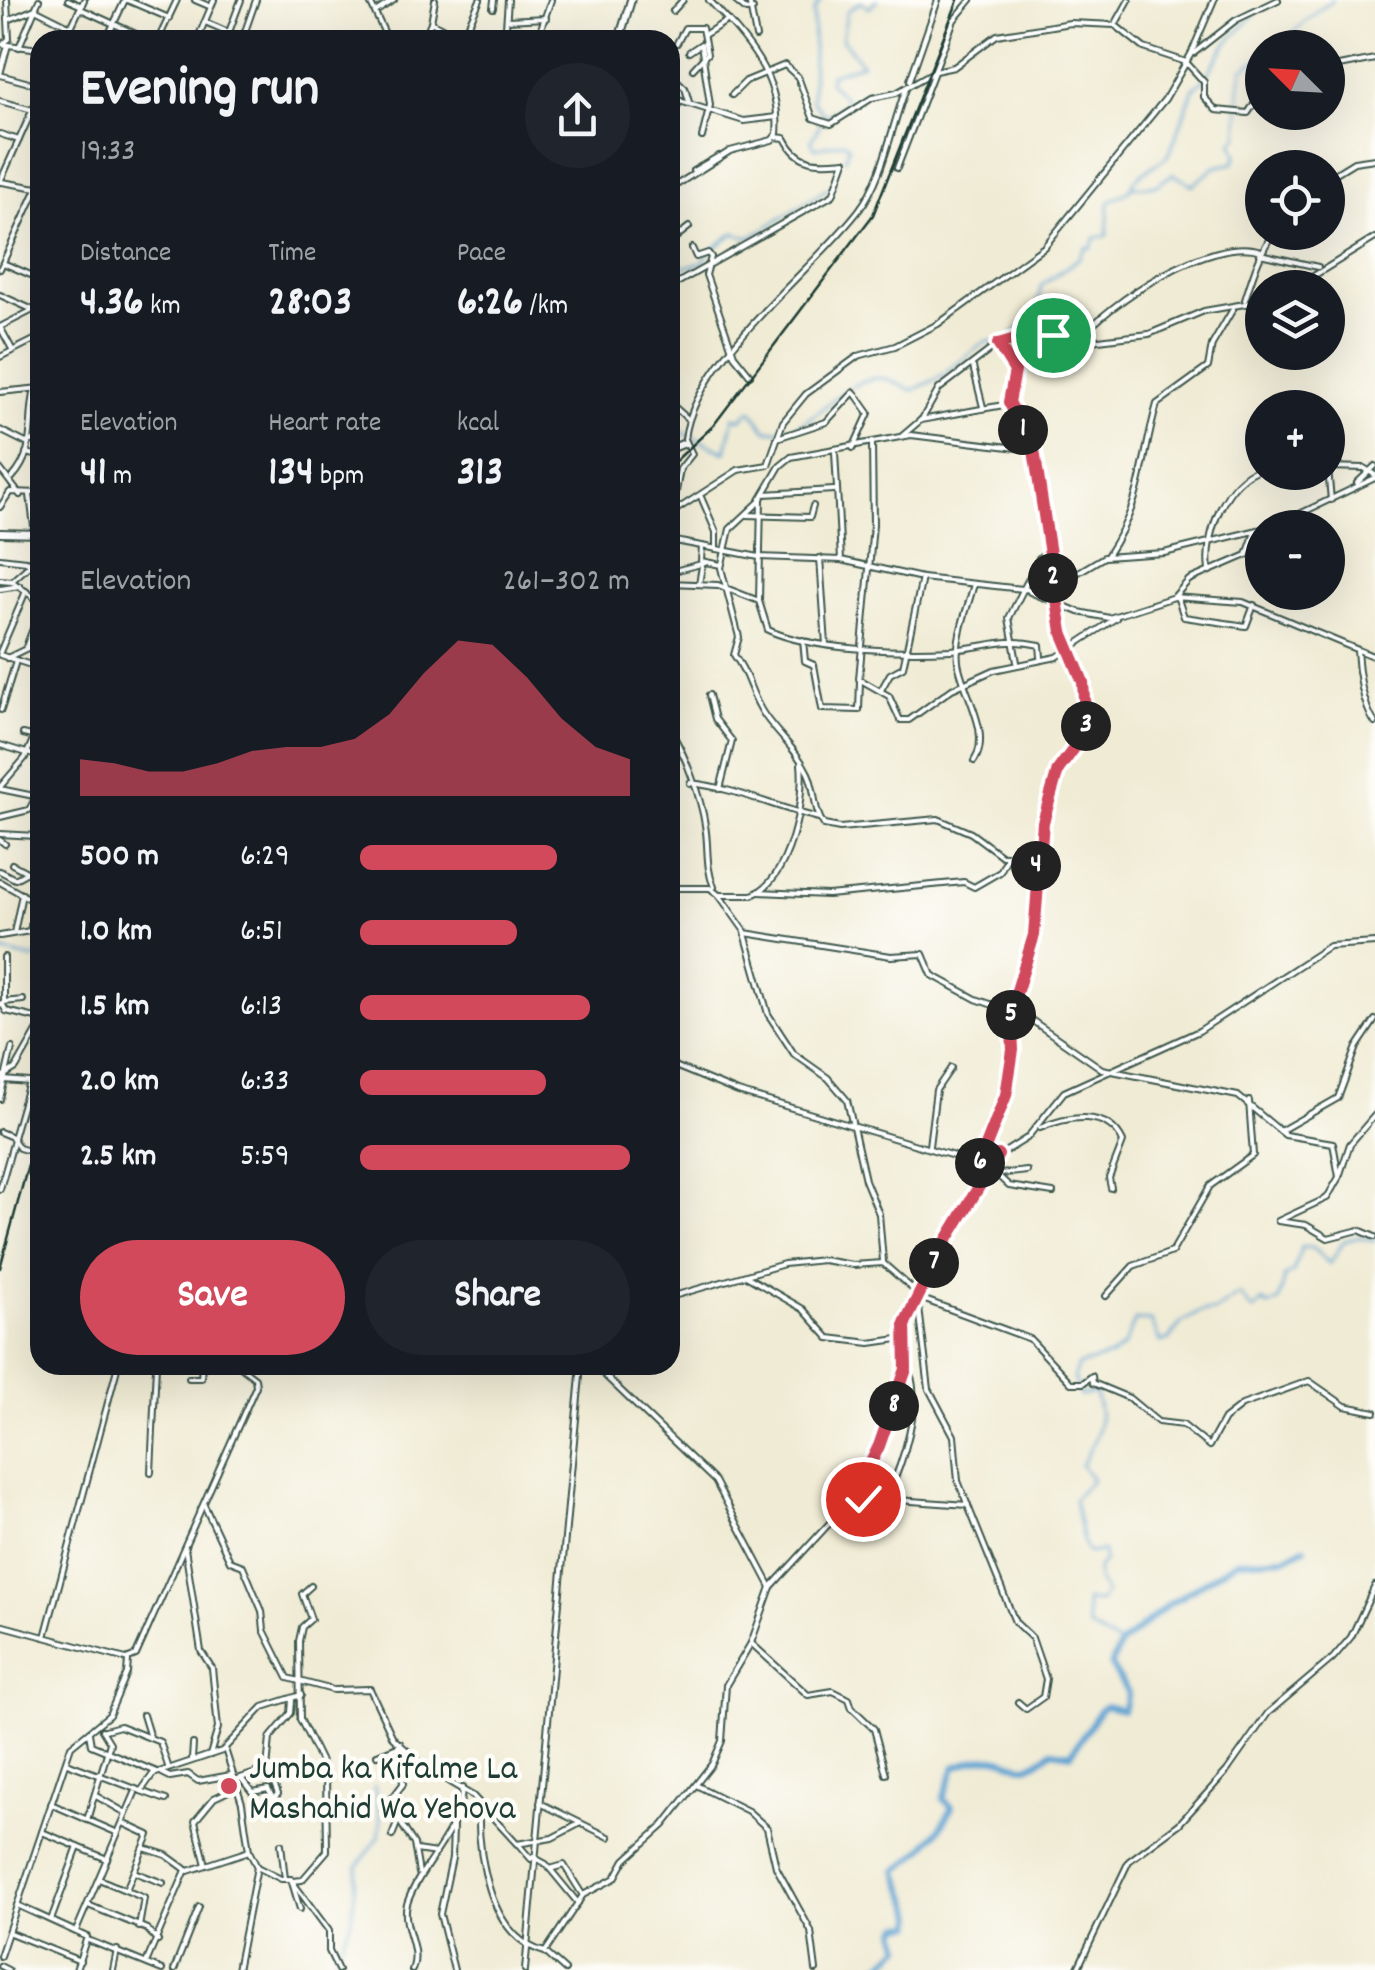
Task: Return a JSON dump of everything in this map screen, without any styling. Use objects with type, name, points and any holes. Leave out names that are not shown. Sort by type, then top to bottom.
[{"type":"street","points":[[8,0],[9,41],[4,44],[0,74],[30,83]]},
{"type":"street","points":[[19,47],[39,0]]},
{"type":"street","points":[[68,0],[126,30]]},
{"type":"street","points":[[110,30],[124,0],[169,18]]},
{"type":"street","points":[[163,30],[177,0]]},
{"type":"street","points":[[195,0],[211,7]]},
{"type":"street","points":[[201,30],[214,0]]},
{"type":"street","points":[[229,30],[241,0]]},
{"type":"street","points":[[245,30],[256,0]]},
{"type":"street","points":[[368,0],[384,30]]},
{"type":"street","points":[[377,11],[394,0]]},
{"type":"street","points":[[427,30],[435,0]]},
{"type":"street","points":[[467,30],[480,0]]},
{"type":"street","points":[[494,0],[494,8]]},
{"type":"street","points":[[506,30],[508,0]]},
{"type":"street","points":[[541,30],[552,0]]},
{"type":"street","points":[[622,30],[630,0]]},
{"type":"street","points":[[672,0],[681,2],[672,12]]},
{"type":"street","points":[[710,0],[753,46],[765,71],[777,117],[775,138]]},
{"type":"street","points":[[734,0],[746,10],[753,9]]},
{"type":"street","points":[[749,0],[756,37]]},
{"type":"street","points":[[680,469],[692,454],[685,443],[688,419],[700,392],[859,210],[938,0]]},
{"type":"street","points":[[897,168],[954,20],[971,0]]},
{"type":"street","points":[[1115,25],[1129,0]]},
{"type":"street","points":[[680,509],[738,470],[768,466],[778,434],[804,396],[855,358],[924,332],[1044,247],[1165,99],[1192,54],[1214,0]]},
{"type":"street","points":[[1192,54],[1264,5],[1278,0]]},
{"type":"street","points":[[70,30],[82,5]]},
{"type":"street","points":[[8,20],[35,9],[71,27]]},
{"type":"street","points":[[507,20],[546,18]]},
{"type":"street","points":[[704,35],[728,20]]},
{"type":"street","points":[[205,22],[223,30]]},
{"type":"street","points":[[431,22],[445,30]]},
{"type":"street","points":[[732,94],[765,71],[782,65],[791,68],[811,114],[823,122],[842,120],[872,98],[952,68],[998,35],[1070,23],[1115,25],[1144,48],[1186,62],[1204,82],[1204,97],[1216,110],[1245,111]]},
{"type":"street","points":[[680,35],[691,25],[702,27],[704,35],[710,110],[702,136]]},
{"type":"street","points":[[4,44],[30,48]]},
{"type":"street","points":[[689,52],[700,44],[704,58]]},
{"type":"street","points":[[693,69],[704,58]]},
{"type":"street","points":[[1345,65],[1375,59]]},
{"type":"street","points":[[680,83],[689,103]]},
{"type":"street","points":[[680,100],[744,121],[777,117]]},
{"type":"street","points":[[0,101],[30,109]]},
{"type":"street","points":[[30,122],[0,182],[30,185]]},
{"type":"street","points":[[0,134],[19,140]]},
{"type":"street","points":[[680,181],[723,156],[775,138],[786,138],[794,152],[813,163],[828,165],[844,160],[841,181],[830,198],[680,282]]},
{"type":"street","points":[[1345,168],[1375,159]]},
{"type":"street","points":[[30,205],[1,266],[30,275]]},
{"type":"street","points":[[680,234],[689,227]]},
{"type":"street","points":[[1318,270],[1375,238]]},
{"type":"street","points":[[692,248],[696,257],[710,256],[708,268],[733,351],[750,375]]},
{"type":"street","points":[[1079,340],[1101,314],[1123,304],[1162,272],[1234,248],[1321,268]]},
{"type":"street","points":[[902,436],[921,420],[939,390],[998,344],[1040,332],[1079,340],[1150,334],[1204,310],[1244,303],[1262,250]]},
{"type":"street","points":[[0,294],[30,309]]},
{"type":"street","points":[[680,542],[759,558],[841,560],[922,578],[1027,590],[1055,586],[1107,556],[1124,529],[1143,483],[1157,404],[1208,367],[1212,345],[1234,307]]},
{"type":"street","points":[[12,351],[0,327],[30,312]]},
{"type":"street","points":[[0,357],[30,342]]},
{"type":"street","points":[[978,1166],[1006,1095],[1013,1050],[1011,1010],[1034,935],[1038,855],[1056,773],[1082,741],[1083,682],[1068,649],[1058,604],[1034,450],[1009,404],[1015,371],[998,344]]},
{"type":"street","points":[[973,366],[984,407]]},
{"type":"street","points":[[0,392],[30,389]]},
{"type":"street","points":[[778,434],[826,422],[854,392],[869,413],[853,448]]},
{"type":"street","points":[[921,420],[1009,404]]},
{"type":"street","points":[[680,412],[688,419]]},
{"type":"street","points":[[0,430],[30,443]]},
{"type":"street","points":[[819,818],[816,790],[800,758],[749,691],[748,671],[734,655],[739,638],[721,566],[732,526],[763,496],[787,458],[835,452],[902,436],[1034,450]]},
{"type":"street","points":[[680,445],[685,443]]},
{"type":"street","points":[[803,640],[805,661],[814,667],[822,709],[859,710],[870,567],[872,444]]},
{"type":"street","points":[[12,478],[30,445]]},
{"type":"street","points":[[835,452],[841,560]]},
{"type":"street","points":[[26,453],[30,454]]},
{"type":"street","points":[[1354,487],[1375,466]]},
{"type":"street","points":[[0,468],[12,478],[20,495]]},
{"type":"street","points":[[1309,510],[1375,477],[1369,471],[1345,469]]},
{"type":"street","points":[[1209,570],[1206,544],[1245,477]]},
{"type":"street","points":[[763,496],[835,490]]},
{"type":"street","points":[[1330,490],[1331,500]]},
{"type":"street","points":[[0,507],[10,492],[30,495]]},
{"type":"street","points":[[763,496],[759,558],[760,601],[766,629],[826,645],[907,651],[958,649],[1012,639],[1040,644],[1040,660]]},
{"type":"street","points":[[700,497],[715,529],[716,548]]},
{"type":"street","points":[[747,515],[810,517],[813,506]]},
{"type":"street","points":[[0,532],[30,534]]},
{"type":"street","points":[[1107,556],[1164,554],[1245,534]]},
{"type":"street","points":[[702,546],[701,559],[705,562]]},
{"type":"street","points":[[1017,664],[1009,618],[1027,590],[1039,558],[1048,550]]},
{"type":"street","points":[[1176,596],[1189,580],[1245,556]]},
{"type":"street","points":[[0,558],[30,563]]},
{"type":"street","points":[[820,558],[826,645]]},
{"type":"street","points":[[680,569],[705,562],[721,566]]},
{"type":"street","points":[[698,584],[705,562]]},
{"type":"street","points":[[12,581],[30,563]]},
{"type":"street","points":[[881,690],[890,674],[900,671],[922,578]]},
{"type":"street","points":[[0,580],[12,581],[30,594]]},
{"type":"street","points":[[680,583],[725,587],[760,601]]},
{"type":"street","points":[[974,584],[958,649],[977,723],[978,755],[974,762]]},
{"type":"street","points":[[0,588],[23,588]]},
{"type":"street","points":[[23,588],[0,654],[30,666]]},
{"type":"street","points":[[1027,590],[1058,604],[1116,618]]},
{"type":"street","points":[[1176,596],[1184,618],[1246,626],[1252,610]]},
{"type":"street","points":[[860,681],[891,698],[898,718],[906,722],[965,682],[1068,649],[1116,618],[1176,596],[1245,605]]},
{"type":"street","points":[[1263,610],[1375,657]]},
{"type":"street","points":[[0,630],[8,630]]},
{"type":"street","points":[[26,647],[30,636]]},
{"type":"street","points":[[7,658],[30,646]]},
{"type":"street","points":[[1356,650],[1365,682],[1362,703],[1375,723]]},
{"type":"street","points":[[1,710],[16,661]]},
{"type":"street","points":[[709,695],[714,719],[732,741],[720,789]]},
{"type":"street","points":[[24,734],[30,736]]},
{"type":"street","points":[[0,745],[28,753]]},
{"type":"street","points":[[30,749],[0,788],[30,796]]},
{"type":"street","points":[[680,749],[704,820],[707,868],[717,893],[746,933],[768,1014],[794,1054],[828,1078],[847,1100],[866,1180],[880,1217],[886,1265],[920,1300],[1030,1339],[1075,1384],[1092,1376],[1093,1383],[1129,1398],[1155,1421],[1184,1425],[1209,1446],[1224,1419],[1242,1405],[1309,1380],[1346,1406],[1375,1412]]},
{"type":"street","points":[[758,892],[788,851],[802,790],[800,758]]},
{"type":"street","points":[[690,783],[767,799],[819,818],[832,828],[938,820],[971,833],[1008,857],[1038,855]]},
{"type":"street","points":[[0,817],[30,807]]},
{"type":"street","points":[[2,839],[30,837]]},
{"type":"street","points":[[680,889],[825,896],[962,882],[974,887],[1000,872],[1008,857]]},
{"type":"street","points":[[12,864],[25,872]]},
{"type":"street","points":[[15,879],[30,870]]},
{"type":"street","points":[[0,871],[15,879],[20,893],[14,932]]},
{"type":"street","points":[[0,882],[30,899]]},
{"type":"street","points":[[0,936],[30,929]]},
{"type":"street","points":[[746,933],[891,956],[922,954],[932,975],[979,1001],[1011,1010],[1095,1066],[1192,1084],[1249,1100],[1290,1137],[1333,1142],[1339,1177]]},
{"type":"street","points":[[1036,1129],[1061,1094],[1221,1018],[1329,946],[1375,943]]},
{"type":"street","points":[[4,958],[2,1003],[6,1011],[30,1019]]},
{"type":"street","points":[[2,1003],[22,1000]]},
{"type":"street","points":[[1279,1131],[1336,1101],[1357,1047],[1375,1020]]},
{"type":"street","points":[[3,1078],[16,1068],[30,1041]]},
{"type":"street","points":[[0,1099],[12,1048]]},
{"type":"street","points":[[680,1068],[738,1092],[929,1146],[978,1166]]},
{"type":"street","points":[[929,1146],[936,1090],[951,1068]]},
{"type":"street","points":[[0,1189],[15,1148],[29,1082],[3,1078]]},
{"type":"street","points":[[1106,1296],[1133,1266],[1170,1254],[1210,1186],[1253,1154],[1249,1100]]},
{"type":"street","points":[[1375,1115],[1350,1144],[1339,1177],[1326,1198],[1278,1222],[1306,1225],[1328,1238],[1357,1230],[1375,1237]]},
{"type":"street","points":[[978,1166],[1036,1129],[1086,1116],[1114,1127],[1123,1142],[1109,1178],[1111,1188]]},
{"type":"street","points":[[0,1132],[14,1139]]},
{"type":"street","points":[[15,1148],[30,1152]]},
{"type":"street","points":[[886,1499],[911,1432],[913,1379],[907,1364],[905,1323],[920,1300],[935,1261],[993,1170],[998,1155]]},
{"type":"street","points":[[993,1170],[1026,1171]]},
{"type":"street","points":[[993,1170],[1010,1186],[1028,1185],[1054,1192]]},
{"type":"street","points":[[680,1295],[813,1260],[886,1265]]},
{"type":"street","points":[[746,1276],[804,1309],[829,1338],[872,1343],[905,1338]]},
{"type":"street","points":[[920,1300],[929,1388],[954,1436],[958,1481],[984,1535],[990,1564],[1010,1601],[1015,1622],[1032,1638],[1046,1679],[1044,1697],[1025,1709],[1018,1702]]},
{"type":"street","points":[[544,1952],[583,1895],[615,1878],[624,1860],[664,1825],[719,1750],[726,1685],[751,1644],[771,1587],[854,1497],[879,1446],[907,1364]]},
{"type":"street","points":[[45,1637],[115,1375]]},
{"type":"street","points":[[151,1472],[156,1375]]},
{"type":"street","points":[[188,1378],[201,1375]]},
{"type":"street","points":[[128,1660],[138,1652],[256,1386],[251,1375]]},
{"type":"street","points":[[526,1970],[532,1860],[580,1375]]},
{"type":"street","points":[[604,1375],[715,1481],[771,1587]]},
{"type":"street","points":[[854,1497],[970,1506]]},
{"type":"street","points":[[204,1504],[229,1559],[243,1567],[261,1608],[265,1632],[285,1673],[299,1683],[337,1690],[370,1689],[390,1735],[429,1770],[461,1787],[532,1860],[550,1869],[578,1902]]},
{"type":"street","points":[[185,1548],[201,1653],[212,1668],[218,1729],[210,1756]]},
{"type":"street","points":[[294,1883],[302,1880],[327,1852],[330,1807],[323,1763],[300,1718],[300,1633],[311,1618],[302,1594],[311,1586]]},
{"type":"street","points":[[1077,1970],[1129,1861],[1179,1824],[1227,1770],[1268,1713],[1333,1658],[1352,1634],[1375,1586]]},
{"type":"street","points":[[0,1625],[128,1660]]},
{"type":"street","points":[[751,1644],[808,1695],[833,1691],[848,1699],[874,1729],[886,1774]]},
{"type":"street","points":[[100,1727],[128,1672],[128,1660]]},
{"type":"street","points":[[76,1931],[138,1791],[168,1766],[225,1749],[262,1708],[300,1695],[314,1684]]},
{"type":"street","points":[[241,1778],[252,1792],[268,1789],[274,1799],[278,1795],[268,1769],[270,1738],[291,1713],[292,1698]]},
{"type":"street","points":[[291,1713],[300,1718]]},
{"type":"street","points":[[143,1714],[150,1738]]},
{"type":"street","points":[[0,1956],[72,1743],[100,1727],[118,1725],[163,1745],[168,1766]]},
{"type":"street","points":[[87,1820],[110,1741],[100,1727]]},
{"type":"street","points":[[90,1733],[88,1743],[170,1777],[189,1774],[198,1781],[233,1781],[268,1769]]},
{"type":"street","points":[[189,1774],[194,1744]]},
{"type":"street","points":[[376,1755],[400,1744]]},
{"type":"street","points":[[400,1744],[402,1785],[382,1810],[398,1821],[416,1850],[419,1873]]},
{"type":"street","points":[[225,1749],[249,1851],[257,1866],[294,1883],[329,1931],[328,1950],[338,1970]]},
{"type":"street","points":[[65,1762],[166,1800]]},
{"type":"street","points":[[206,1865],[195,1820],[233,1781]]},
{"type":"street","points":[[696,1785],[748,1811],[767,1828],[776,1867],[811,1930],[816,1970]]},
{"type":"street","points":[[412,1970],[416,1952],[405,1912],[419,1873],[438,1853],[461,1787]]},
{"type":"street","points":[[95,1795],[126,1813]]},
{"type":"street","points":[[479,1803],[476,1828],[484,1867],[509,1930],[565,1970]]},
{"type":"street","points":[[540,1803],[609,1837]]},
{"type":"street","points":[[51,1804],[118,1833]]},
{"type":"street","points":[[392,1836],[398,1821]]},
{"type":"street","points":[[452,1821],[452,1858],[440,1914],[452,1970]]},
{"type":"street","points":[[124,1823],[149,1834],[126,1890]]},
{"type":"street","points":[[518,1844],[535,1842],[579,1824]]},
{"type":"street","points":[[42,1832],[108,1860]]},
{"type":"street","points":[[281,1844],[285,1879]]},
{"type":"street","points":[[51,1920],[78,1847]]},
{"type":"street","points":[[144,1848],[166,1855],[186,1870]]},
{"type":"street","points":[[416,1850],[438,1853]]},
{"type":"street","points":[[186,1870],[249,1851]]},
{"type":"street","points":[[550,1869],[564,1865],[583,1895]]},
{"type":"street","points":[[238,1970],[257,1866]]},
{"type":"street","points":[[146,1963],[186,1870]]},
{"type":"street","points":[[134,1872],[163,1882]]},
{"type":"street","points":[[99,1879],[144,1900],[139,1927]]},
{"type":"street","points":[[294,1883],[300,1909]]},
{"type":"street","points":[[17,1905],[162,1970]]},
{"type":"street","points":[[88,1905],[139,1927],[158,1941]]},
{"type":"street","points":[[174,1970],[199,1907]]},
{"type":"street","points":[[8,1932],[80,1960]]},
{"type":"street","points":[[76,1970],[88,1940]]},
{"type":"street","points":[[113,1970],[117,1950]]},
{"type":"street","points":[[0,1966],[8,1970]]},
{"type":"waterway","points":[[821,0],[814,11],[812,100],[825,116]]},
{"type":"waterway","points":[[845,159],[849,146],[844,142],[815,148],[811,141],[825,116],[845,104],[845,98],[829,82],[831,74],[862,64],[842,39],[847,11],[861,2],[869,8],[877,0]]},
{"type":"waterway","points":[[1296,30],[1333,0]]},
{"type":"waterway","points":[[680,431],[726,452],[734,417],[741,419],[751,410],[766,430],[783,430],[810,418],[860,382],[881,378],[913,390],[939,378],[985,342],[1005,340],[1037,309],[1041,286],[1079,258],[1086,247],[1091,248],[1095,238],[1107,235],[1109,202],[1129,191],[1137,177],[1169,155],[1194,88],[1206,77],[1226,44],[1256,13]]},
{"type":"waterway","points":[[1134,187],[1157,185],[1173,174],[1193,185],[1215,167],[1234,163],[1237,155],[1232,141],[1238,137],[1239,94],[1245,68]]},
{"type":"waterway","points":[[680,268],[703,263],[708,253],[734,233],[750,238],[835,184]]},
{"type":"waterway","points":[[0,951],[30,958]]},
{"type":"waterway","points":[[1120,1645],[1088,1627],[1086,1601],[1100,1602],[1106,1592],[1098,1581],[1103,1551],[1088,1553],[1084,1546],[1074,1499],[1092,1479],[1081,1465],[1099,1420],[1094,1392],[1080,1396],[1074,1377],[1078,1365],[1111,1356],[1124,1346],[1135,1320],[1151,1321],[1160,1342],[1169,1340],[1181,1323],[1200,1312],[1215,1311],[1239,1294],[1253,1310],[1263,1301],[1268,1306],[1279,1301],[1285,1276],[1293,1272],[1302,1247],[1312,1248],[1330,1264],[1344,1241],[1360,1237],[1375,1241]]},
{"type":"waterway","points":[[875,1970],[902,1946],[897,1931],[900,1926],[914,1925],[915,1915],[897,1871],[929,1842],[948,1816],[952,1807],[943,1799],[955,1767],[985,1758],[1025,1766],[1052,1751],[1071,1754],[1100,1710],[1105,1706],[1123,1710],[1128,1693],[1111,1666],[1120,1645],[1168,1605],[1237,1561],[1285,1558],[1305,1548]]},
{"type":"waterway","points":[[330,1970],[351,1921],[358,1866],[379,1837],[381,1820],[374,1786]]},
{"type":"railway","points":[[680,457],[713,426],[873,215],[958,0]]},
{"type":"railway","points":[[0,1268],[30,1158]]},
{"type":"place","name":"Jumba ka Kifalme La Mashahid Wa Yehova","points":[[229,1786]]},
{"type":"route","points":[[863,1499],[854,1497],[879,1446],[906,1367],[905,1323],[920,1300],[942,1248],[998,1155],[978,1166],[1006,1095],[1013,1050],[1011,1010],[1034,935],[1034,881],[1043,822],[1058,770],[1080,746],[1086,732],[1083,682],[1062,632],[1034,450],[1009,404],[1016,376],[998,344],[1040,332],[1053,335]]}]
